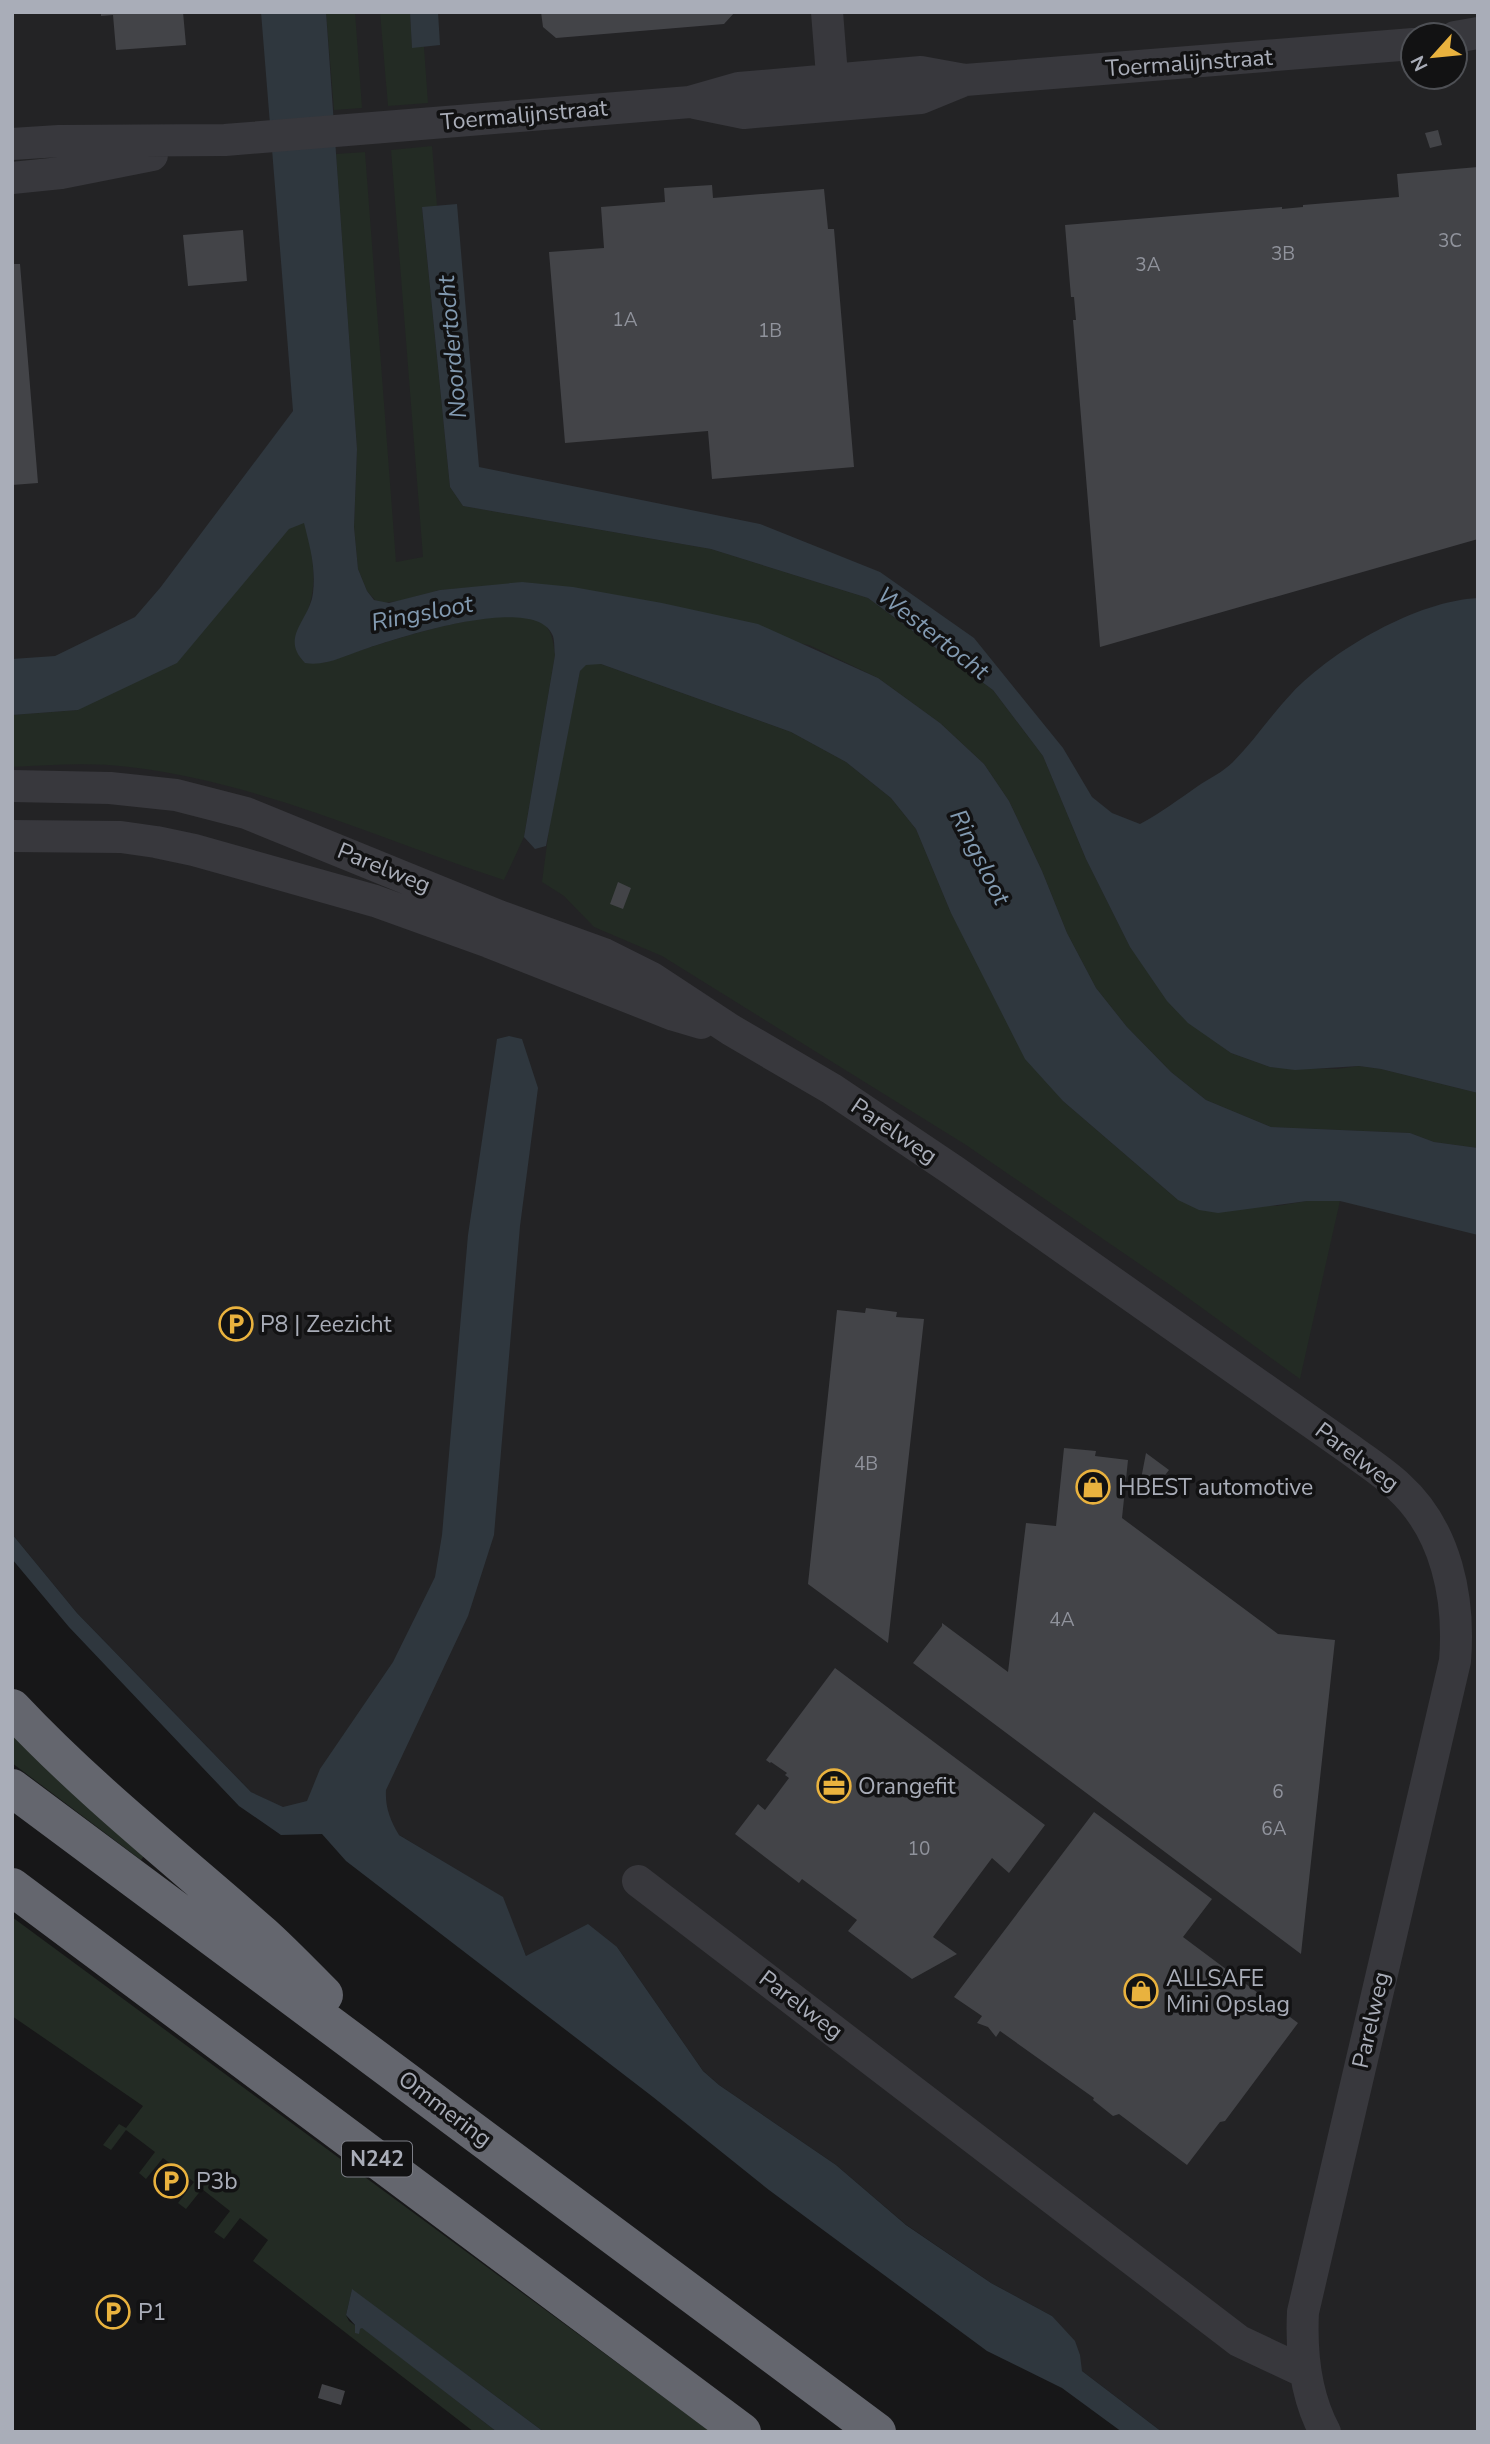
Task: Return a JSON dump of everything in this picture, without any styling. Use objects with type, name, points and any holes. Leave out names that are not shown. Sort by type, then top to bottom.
[{"type":"highway","points":[[12,1708],[119,1812],[264,1936],[423,2092]]},
{"type":"highway","name":"Ommering","points":[[12,1788],[877,2432]]},
{"type":"highway","name":"N242","points":[[12,1887],[742,2432]]},
{"type":"street","points":[[827,12],[833,93]]},
{"type":"street","name":"Toermalijnstraat","points":[[239,138],[690,102],[744,113],[833,93],[921,98],[965,80],[1399,45]]},
{"type":"street","points":[[12,145],[59,141],[239,138]]},
{"type":"street","points":[[12,178],[61,173],[239,138]]},
{"type":"street","name":"Parelweg","points":[[12,786],[98,787],[150,792],[176,795],[246,813],[499,916],[604,954],[652,978],[731,1030],[832,1089],[943,1164],[1375,1468],[1400,1488],[1413,1503],[1440,1548],[1449,1572],[1457,1621],[1452,1681],[1303,2312],[1305,2372],[1325,2432]]},
{"type":"street","name":"Parelweg","points":[[12,836],[121,837],[194,850],[375,901],[489,942],[674,1015],[731,1030]]},
{"type":"street","name":"Parelweg","points":[[638,1881],[1240,2341],[1305,2372]]},
{"type":"shaded area","points":[[12,12],[1478,12],[1478,2432],[1162,2432],[1082,2371],[1052,2316],[991,2283],[905,2224],[836,2165],[719,2085],[703,2071],[617,1947],[526,1956],[502,1897],[399,1835],[283,1808],[251,1792],[77,1613],[12,1534]]},
{"type":"shaded area","points":[[326,12],[355,12],[362,108],[334,110]]},
{"type":"shaded area","points":[[380,12],[410,12],[412,47],[424,47],[428,103],[388,106]]},
{"type":"shaded area","points":[[432,146],[437,206],[422,208],[450,487],[463,506],[711,549],[868,598],[993,690],[1043,756],[1086,859],[1130,947],[1214,1040],[1231,1053],[1270,1067],[1337,1069],[1359,1066],[1478,1093],[1478,1148],[1434,1142],[1410,1133],[1271,1127],[1206,1100],[1171,1072],[1127,1027],[1096,988],[1067,933],[1009,801],[984,764],[940,723],[878,678],[809,645],[477,587],[440,590],[399,601],[382,603],[375,600],[367,591],[358,569],[354,527],[357,449],[336,154],[365,152],[396,562],[423,557],[391,150]]},
{"type":"shaded area","points":[[305,522],[312,556],[313,579],[307,612],[323,663],[430,629],[492,617],[518,616],[537,619],[549,630],[555,655],[524,837],[504,880],[319,814],[225,785],[177,774],[114,765],[12,767],[12,715],[78,710],[289,528]]},
{"type":"shaded area","points":[[586,664],[601,664],[791,732],[846,762],[891,798],[916,829],[951,913],[1063,1101],[1178,1200],[1277,1206],[1307,1201],[1340,1201],[1300,1379],[1173,1287],[966,1145],[662,956],[594,927],[564,896],[542,882],[551,814],[580,671]]},
{"type":"shaded area","points":[[12,1725],[148,1851],[141,1860],[12,1763]]},
{"type":"shaded area","points":[[12,1917],[711,2432],[544,2432],[352,2290],[346,2315],[349,2321],[360,2329],[362,2327],[497,2432],[474,2432],[253,2261],[268,2240],[240,2218],[224,2239],[214,2232],[230,2211],[202,2189],[186,2209],[178,2203],[194,2182],[163,2158],[146,2179],[139,2173],[155,2152],[126,2130],[111,2150],[103,2145],[119,2124],[126,2128],[143,2106],[12,2016]]},
{"type":"water","name":"Ringsloot","points":[[261,12],[326,12],[357,449],[354,527],[358,569],[374,600],[389,603],[440,590],[522,582],[573,587],[758,624],[878,678],[940,723],[984,764],[1009,801],[1067,933],[1096,988],[1127,1027],[1171,1072],[1206,1100],[1271,1127],[1410,1133],[1434,1142],[1478,1148],[1478,1235],[1340,1201],[1307,1201],[1218,1213],[1199,1210],[1178,1200],[1063,1101],[1025,1059],[951,913],[916,829],[891,798],[846,762],[791,732],[601,664],[586,665],[580,671],[546,846],[535,849],[524,837],[555,655],[552,634],[540,623],[520,618],[494,618],[436,628],[329,662],[305,663],[295,645],[298,628],[311,603],[314,584],[312,558],[304,523],[289,529],[177,663],[78,710],[12,715],[12,659],[55,656],[135,617],[160,588],[293,411]]},
{"type":"water","points":[[410,12],[438,12],[440,45],[412,48]]},
{"type":"water","points":[[457,204],[479,467],[760,524],[880,572],[974,638],[1063,748],[1092,797],[1112,813],[1140,824],[1229,766],[1292,693],[1353,644],[1429,608],[1478,598],[1478,1093],[1359,1066],[1295,1070],[1270,1067],[1231,1053],[1188,1023],[1167,1001],[1130,947],[1086,859],[1043,756],[993,690],[868,598],[711,549],[463,506],[450,487],[422,207]]},
{"type":"water","points":[[509,1036],[522,1039],[538,1088],[520,1226],[494,1535],[468,1616],[386,1790],[387,1808],[393,1824],[399,1835],[503,1897],[526,1956],[588,1924],[617,1947],[703,2071],[719,2085],[836,2165],[906,2225],[991,2283],[1052,2316],[1075,2341],[1082,2371],[1162,2432],[1122,2432],[1062,2388],[987,2351],[769,2190],[653,2097],[346,1861],[322,1834],[281,1835],[239,1806],[69,1627],[12,1559],[12,1534],[77,1613],[251,1792],[283,1807],[307,1801],[320,1769],[393,1662],[435,1577],[442,1535],[468,1235],[497,1039]]},
{"type":"water","points":[[352,2289],[544,2432],[497,2432],[362,2328],[359,2334],[355,2333],[355,2325],[346,2315]]},
{"type":"building","points":[[101,12],[183,12],[186,45],[116,50],[113,15],[101,16]]},
{"type":"building","points":[[541,12],[735,12],[724,24],[556,38],[543,27]]},
{"type":"building","points":[[1438,130],[1442,145],[1430,148],[1425,133]]},
{"type":"building","points":[[1478,167],[1478,539],[1100,647],[1073,320],[1076,320],[1074,297],[1071,297],[1065,225],[1282,209],[1399,197],[1397,174]]},
{"type":"building","points":[[712,185],[713,198],[824,189],[828,229],[834,229],[854,467],[712,479],[708,431],[565,443],[549,252],[604,248],[601,207],[665,202],[664,188]]},
{"type":"building","points":[[243,230],[247,281],[188,286],[183,235]]},
{"type":"building","points":[[12,264],[20,264],[38,483],[12,485]]},
{"type":"building","points":[[618,882],[631,888],[623,909],[610,904]]},
{"type":"building","points":[[866,1308],[897,1312],[896,1317],[924,1319],[888,1643],[808,1584],[837,1310],[865,1313]]},
{"type":"building","points":[[1064,1448],[1096,1451],[1095,1456],[1128,1460],[1122,1518],[1278,1634],[1335,1640],[1301,1954],[913,1663],[942,1623],[1008,1672],[1026,1523],[1056,1526]]},
{"type":"building","points":[[1146,1453],[1169,1470],[1154,1489],[1141,1479]]},
{"type":"building","points":[[835,1668],[1045,1825],[1009,1873],[992,1858],[933,1937],[957,1954],[912,1979],[848,1931],[857,1920],[802,1879],[799,1883],[735,1834],[758,1804],[765,1810],[789,1778],[785,1775],[787,1773],[766,1760]]},
{"type":"building","points":[[1094,1812],[1212,1899],[1183,1937],[1298,2023],[1225,2121],[1220,2122],[1187,2165],[1119,2114],[1113,2116],[1093,2100],[1094,2098],[1000,2031],[996,2037],[988,2027],[977,2023],[982,2016],[954,1997]]},
{"type":"building","points":[[322,2384],[345,2391],[341,2405],[318,2398]]},
{"type":"place","name":"P8 | Zeezicht","points":[[236,1324]]},
{"type":"place","name":"HBEST automotive","points":[[1093,1487]]},
{"type":"place","name":"Orangefit","points":[[834,1786]]},
{"type":"place","name":"ALLSAFE Mini Opslag","points":[[1141,1991]]},
{"type":"place","name":"P3b","points":[[171,2181]]},
{"type":"place","name":"P1","points":[[113,2312]]},
{"type":"water label","name":"Noordertocht","points":[[452,347]]},
{"type":"water label","name":"Westertocht","points":[[933,633]]}]
